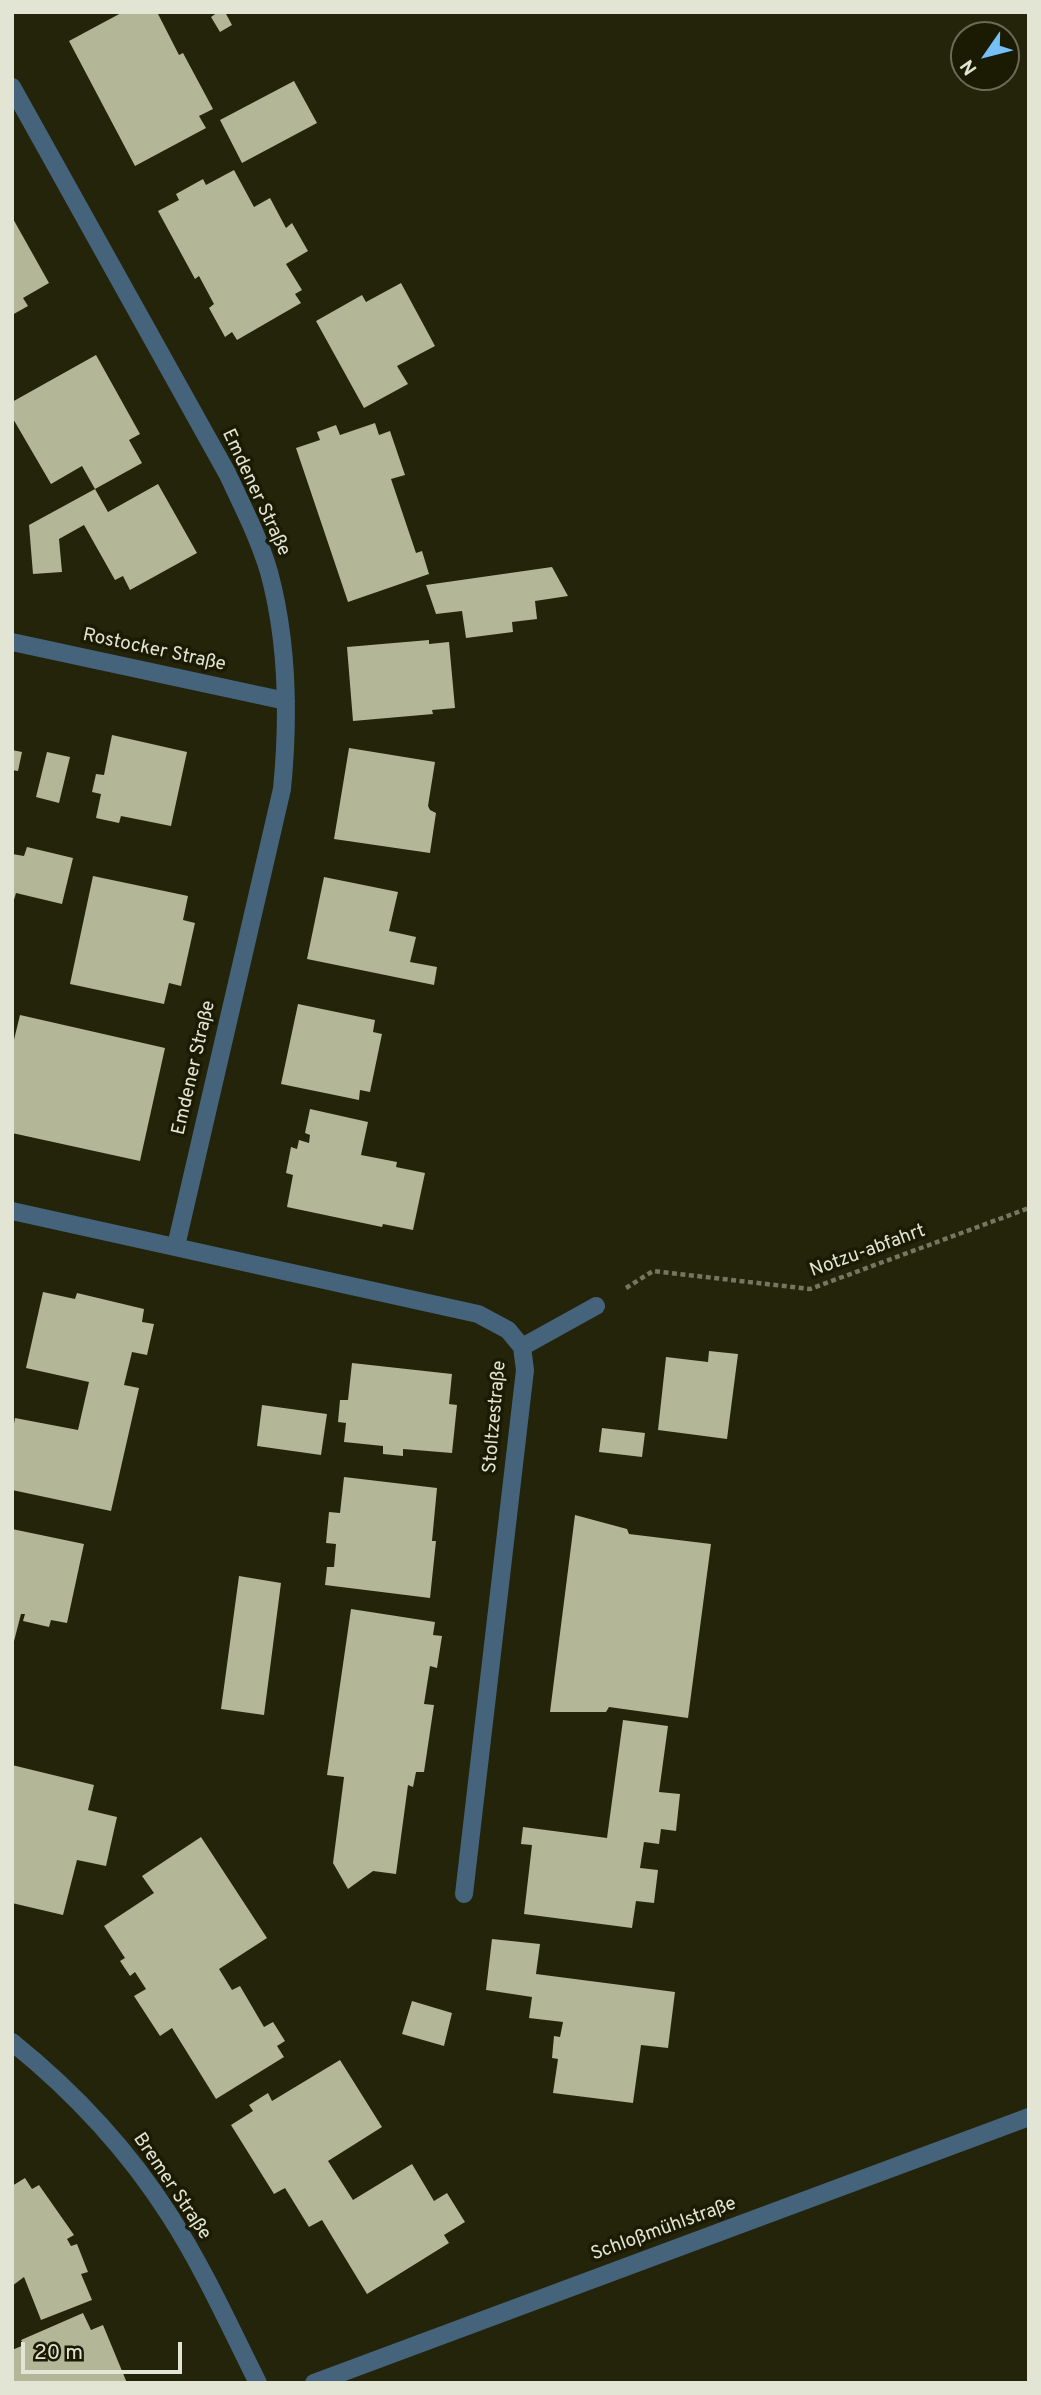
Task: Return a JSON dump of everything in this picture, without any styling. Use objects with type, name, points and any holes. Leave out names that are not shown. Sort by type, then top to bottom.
[{"type":"street","name":"Emdener Straße","points":[[12,87],[227,473],[269,571],[281,633],[286,701],[282,789],[176,1246]]},
{"type":"street","name":"Rostocker Straße","points":[[12,642],[286,701]]},
{"type":"street","name":"Stoltzestraße","points":[[12,1211],[478,1314],[508,1330],[522,1347],[525,1370],[464,1894]]},
{"type":"street","points":[[522,1347],[596,1306]]},
{"type":"street","name":"Bremer Straße","points":[[12,2042],[83,2105],[135,2167],[170,2217],[206,2280],[258,2383]]},
{"type":"street","name":"Schloßmühlstraße","points":[[314,2383],[1029,2117]]},
{"type":"path","name":"Notzu-abfahrt","points":[[596,1306],[653,1271],[810,1289],[1029,1208]]},
{"type":"building","points":[[123,12],[157,12],[179,55],[183,53],[213,109],[199,116],[206,128],[135,166],[69,41]]},
{"type":"building","points":[[218,12],[225,12],[232,25],[220,32],[211,17]]},
{"type":"building","points":[[294,81],[317,123],[242,163],[220,120]]},
{"type":"building","points":[[234,170],[254,207],[270,198],[286,228],[292,223],[308,251],[286,264],[302,290],[295,294],[301,303],[237,340],[232,332],[225,337],[209,308],[214,304],[199,276],[195,279],[158,211],[179,200],[176,194],[203,179],[206,185]]},
{"type":"building","points":[[12,217],[49,283],[23,298],[28,306],[12,315]]},
{"type":"building","points":[[401,283],[435,346],[397,366],[408,384],[364,408],[316,321],[362,295],[366,302]]},
{"type":"building","points":[[96,355],[140,434],[129,440],[142,463],[95,489],[82,466],[51,484],[12,417],[12,402]]},
{"type":"building","points":[[375,423],[379,435],[390,431],[405,475],[391,479],[416,553],[422,551],[429,574],[348,602],[296,448],[320,440],[317,432],[336,425],[340,435]]},
{"type":"building","points":[[158,484],[197,553],[130,590],[123,576],[115,580],[84,525],[59,539],[62,572],[33,574],[29,525],[95,489],[108,512]]},
{"type":"building","points":[[552,567],[568,596],[535,601],[537,619],[512,622],[513,632],[466,638],[462,611],[436,614],[426,585]]},
{"type":"building","points":[[429,640],[429,644],[449,642],[455,708],[432,710],[433,714],[353,721],[347,647]]},
{"type":"building","points":[[112,735],[187,752],[171,826],[121,816],[119,823],[96,818],[101,794],[92,792],[96,774],[104,775]]},
{"type":"building","points":[[349,748],[435,762],[428,806],[436,813],[430,853],[334,839]]},
{"type":"building","points":[[12,750],[22,752],[18,771],[12,770]]},
{"type":"building","points":[[47,752],[70,757],[59,803],[36,797]]},
{"type":"building","points":[[27,847],[73,858],[62,904],[16,893],[12,906],[12,854],[24,856]]},
{"type":"building","points":[[93,876],[188,896],[183,920],[195,923],[181,986],[169,983],[164,1004],[70,984]]},
{"type":"building","points":[[324,877],[398,892],[389,931],[416,937],[410,962],[437,967],[434,985],[307,959]]},
{"type":"building","points":[[298,1004],[375,1020],[373,1032],[382,1034],[370,1092],[360,1090],[359,1100],[281,1084]]},
{"type":"building","points":[[20,1015],[165,1048],[140,1161],[12,1133],[12,1048]]},
{"type":"building","points":[[310,1109],[368,1122],[361,1155],[397,1162],[396,1167],[425,1173],[413,1230],[383,1224],[382,1227],[287,1207],[293,1175],[286,1173],[291,1147],[297,1149],[299,1140],[309,1143],[310,1135],[305,1133]]},
{"type":"building","points":[[43,1292],[75,1299],[77,1293],[144,1309],[142,1322],[154,1324],[147,1355],[132,1352],[124,1385],[139,1388],[111,1511],[12,1490],[12,1434],[15,1418],[78,1430],[89,1382],[26,1368]]},
{"type":"building","points":[[709,1351],[738,1354],[727,1439],[658,1430],[666,1357],[708,1362]]},
{"type":"building","points":[[352,1363],[452,1374],[449,1404],[457,1405],[452,1453],[403,1449],[403,1456],[383,1454],[383,1446],[344,1442],[346,1423],[338,1422],[340,1400],[348,1400]]},
{"type":"building","points":[[262,1405],[327,1414],[321,1455],[257,1446]]},
{"type":"building","points":[[602,1428],[645,1433],[642,1457],[599,1452]]},
{"type":"building","points":[[344,1477],[437,1488],[432,1541],[436,1541],[430,1598],[325,1585],[327,1567],[334,1567],[336,1544],[326,1543],[329,1512],[340,1513]]},
{"type":"building","points":[[575,1515],[627,1529],[629,1534],[711,1544],[688,1718],[609,1707],[606,1712],[550,1712]]},
{"type":"building","points":[[12,1529],[84,1544],[67,1623],[51,1620],[49,1627],[23,1621],[25,1614],[21,1614],[13,1645]]},
{"type":"building","points":[[239,1576],[281,1583],[264,1715],[221,1709]]},
{"type":"building","points":[[351,1609],[435,1622],[433,1635],[442,1636],[437,1668],[430,1666],[424,1704],[434,1705],[424,1772],[416,1772],[413,1787],[408,1785],[396,1874],[373,1871],[348,1889],[333,1863],[344,1777],[327,1775]]},
{"type":"building","points":[[623,1720],[668,1726],[659,1792],[680,1794],[676,1831],[661,1829],[659,1844],[644,1842],[640,1868],[658,1870],[654,1903],[636,1901],[632,1928],[524,1914],[532,1845],[521,1844],[523,1827],[607,1838]]},
{"type":"building","points":[[12,1765],[94,1785],[88,1810],[117,1817],[106,1866],[77,1860],[63,1915],[12,1903]]},
{"type":"building","points":[[201,1837],[267,1938],[219,1969],[232,1990],[240,1986],[264,2027],[273,2022],[285,2041],[277,2046],[284,2057],[216,2099],[172,2028],[160,2036],[134,1996],[146,1989],[135,1972],[130,1976],[120,1961],[125,1958],[104,1926],[154,1893],[142,1876]]},
{"type":"building","points":[[492,1939],[540,1944],[536,1974],[675,1992],[668,2048],[641,2045],[633,2103],[553,2093],[558,2059],[552,2058],[554,2036],[560,2037],[563,2022],[529,2018],[532,1997],[486,1990]]},
{"type":"building","points":[[412,2001],[452,2013],[444,2046],[402,2034]]},
{"type":"building","points":[[340,2060],[382,2127],[328,2161],[353,2200],[412,2164],[434,2201],[447,2193],[465,2222],[444,2235],[449,2243],[367,2294],[322,2220],[309,2227],[285,2188],[274,2194],[231,2125],[253,2111],[249,2105],[268,2093],[272,2101]]},
{"type":"building","points":[[25,2178],[32,2189],[39,2185],[74,2235],[67,2239],[71,2246],[77,2244],[88,2272],[81,2274],[92,2300],[41,2320],[24,2277],[12,2286],[12,2186]]},
{"type":"building","points":[[83,2313],[91,2330],[103,2325],[127,2383],[12,2383],[12,2350],[24,2345],[21,2340]]}]
